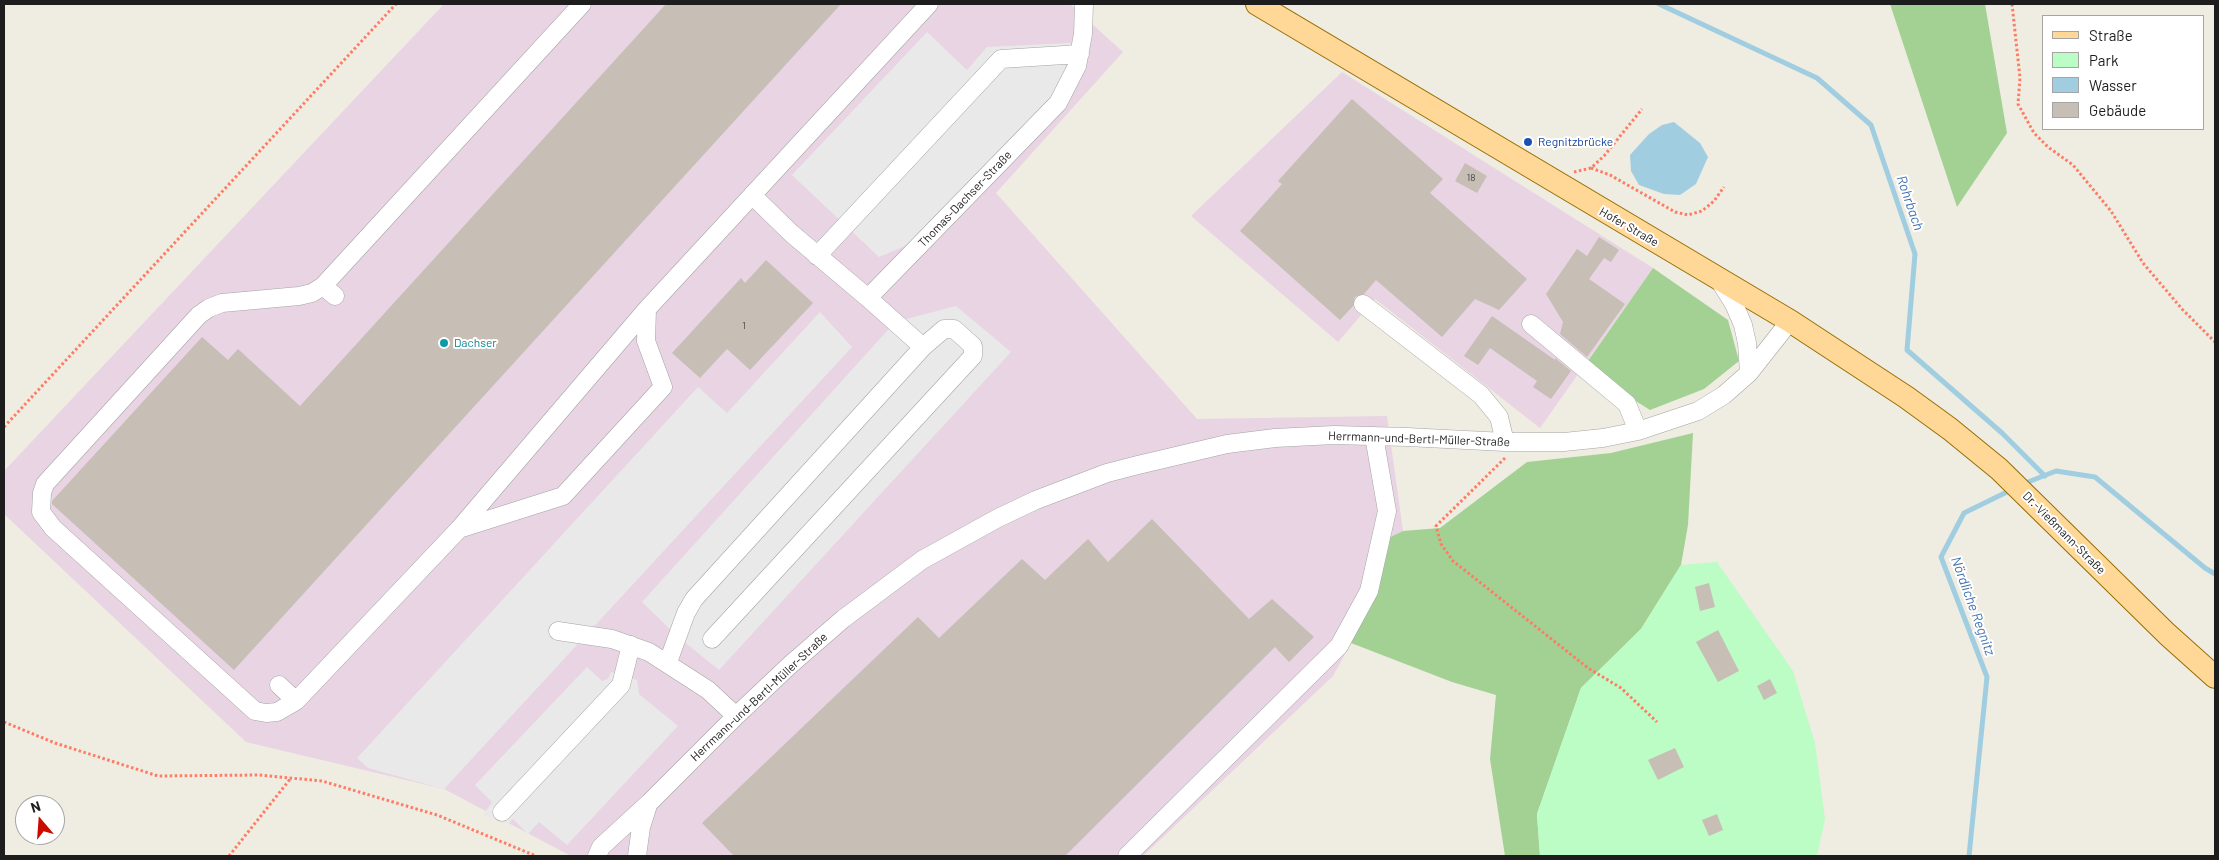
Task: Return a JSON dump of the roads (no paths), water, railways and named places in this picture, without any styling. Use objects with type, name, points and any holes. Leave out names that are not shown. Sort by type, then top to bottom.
[{"type":"main road","name":"Hofer Straße","points":[[1257,4],[1553,182],[1790,321],[1906,397]]},
{"type":"main road","name":"Dr.-Vießmann-Straße","points":[[1906,397],[1950,429],[1999,469],[2167,634],[2215,677]]},
{"type":"street","points":[[582,4],[329,291],[298,296],[222,303],[209,308],[199,315],[45,484],[41,501],[42,512],[53,528],[255,711],[277,712],[296,701],[459,529],[647,309],[929,4]]},
{"type":"street","name":"Thomas-Dachser-Straße","points":[[868,298],[1058,103],[1073,78],[1080,54],[1084,4]]},
{"type":"street","points":[[817,256],[1001,59],[1080,54]]},
{"type":"street","points":[[752,195],[791,233],[868,298],[922,347]]},
{"type":"street","points":[[1718,278],[1734,304],[1743,325],[1748,343],[1749,373]]},
{"type":"street","points":[[1363,304],[1482,395],[1499,417],[1513,442]]},
{"type":"street","points":[[459,529],[563,496],[663,387],[646,341],[647,309]]},
{"type":"street","name":"Herrmann-und-Bertl-Müller-Straße","points":[[597,856],[601,847],[815,642],[902,574],[952,542],[1036,500],[1107,473],[1226,444],[1275,438],[1374,436],[1513,442],[1564,442],[1603,438],[1638,431],[1698,411],[1724,395],[1749,373],[1790,321]]},
{"type":"street","points":[[1531,324],[1628,404],[1638,431]]},
{"type":"street","points":[[668,662],[686,613],[694,599],[922,347],[944,329],[954,329],[973,346],[973,356],[712,639]]},
{"type":"street","points":[[1128,856],[1338,646],[1369,591],[1386,511],[1374,436]]},
{"type":"street","points":[[558,631],[594,636],[631,645],[668,662],[708,690],[736,716]]},
{"type":"street","points":[[502,812],[621,685],[631,645]]},
{"type":"street","points":[[279,685],[296,701]]},
{"type":"street","name":"Herrmann-und-Bertl-Müller-Straße","points":[[637,856],[643,817],[649,803]]},
{"type":"water","points":[[1674,122],[1700,143],[1708,157],[1696,184],[1680,195],[1664,194],[1639,185],[1631,171],[1630,155],[1649,134],[1662,125]]},
{"type":"waterway","name":"Rohrbach","points":[[1659,4],[1817,78],[1871,125],[1915,254],[1907,350],[2002,433],[2045,476]]},
{"type":"waterway","name":"Nördliche Regnitz","points":[[2023,484],[2056,471],[2095,477],[2205,568],[2215,574]]},
{"type":"waterway","name":"Nördliche Regnitz","points":[[1969,856],[1987,677],[1941,557],[1964,513],[2011,490]]},
{"type":"place","name":"Regnitzbrücke","points":[[1528,142]]},
{"type":"place","name":"Dachser","points":[[444,343]]}]
